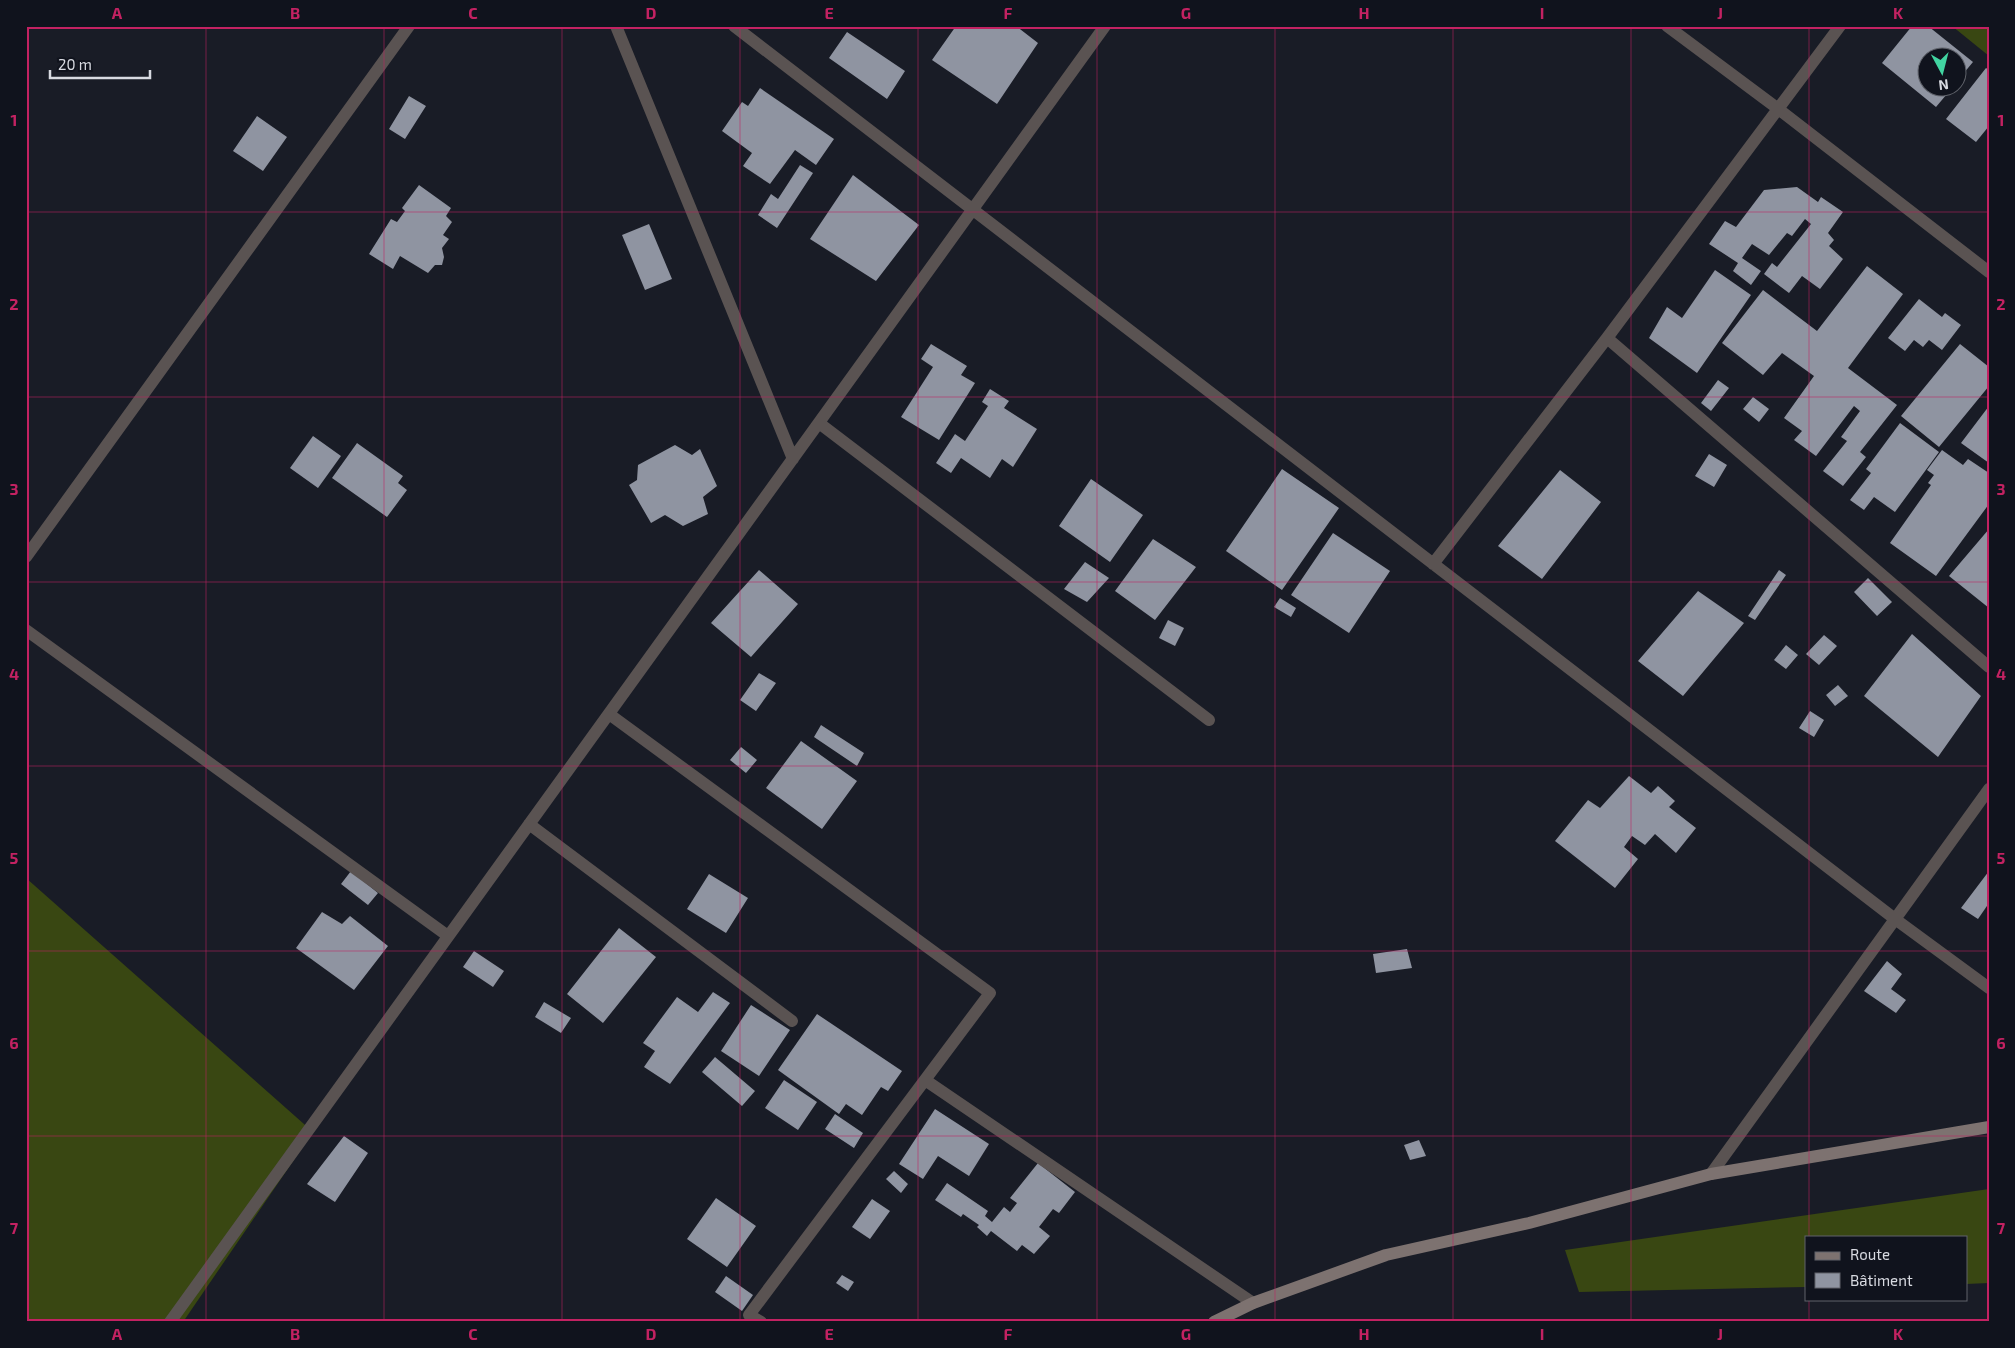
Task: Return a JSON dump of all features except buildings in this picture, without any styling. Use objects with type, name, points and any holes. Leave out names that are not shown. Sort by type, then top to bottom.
[{"type":"main road","points":[[1214,1322],[1253,1303],[1386,1255],[1529,1222],[1711,1174],[1989,1126]]},
{"type":"street","points":[[26,557],[409,26]]},
{"type":"street","points":[[616,26],[793,460]]},
{"type":"street","points":[[734,26],[1895,919],[1989,988]]},
{"type":"street","points":[[170,1322],[1105,26]]},
{"type":"street","points":[[1667,26],[1777,108],[1989,272]]},
{"type":"street","points":[[1433,564],[1607,338],[1840,26]]},
{"type":"street","points":[[1607,338],[1989,667]]},
{"type":"street","points":[[819,423],[1209,720]]},
{"type":"street","points":[[26,630],[448,936]]},
{"type":"street","points":[[609,714],[990,993],[749,1315],[761,1322]]},
{"type":"street","points":[[1711,1174],[1989,789]]},
{"type":"street","points":[[530,824],[792,1021]]},
{"type":"street","points":[[925,1080],[1253,1303]]},
{"type":"green space","points":[[1952,26],[1989,26],[1989,56]]},
{"type":"green space","points":[[26,878],[313,1132],[183,1322],[26,1322]]},
{"type":"green space","points":[[1989,1189],[1989,1283],[1968,1284],[1968,1236],[1805,1236],[1805,1287],[1579,1292],[1565,1250]]}]
